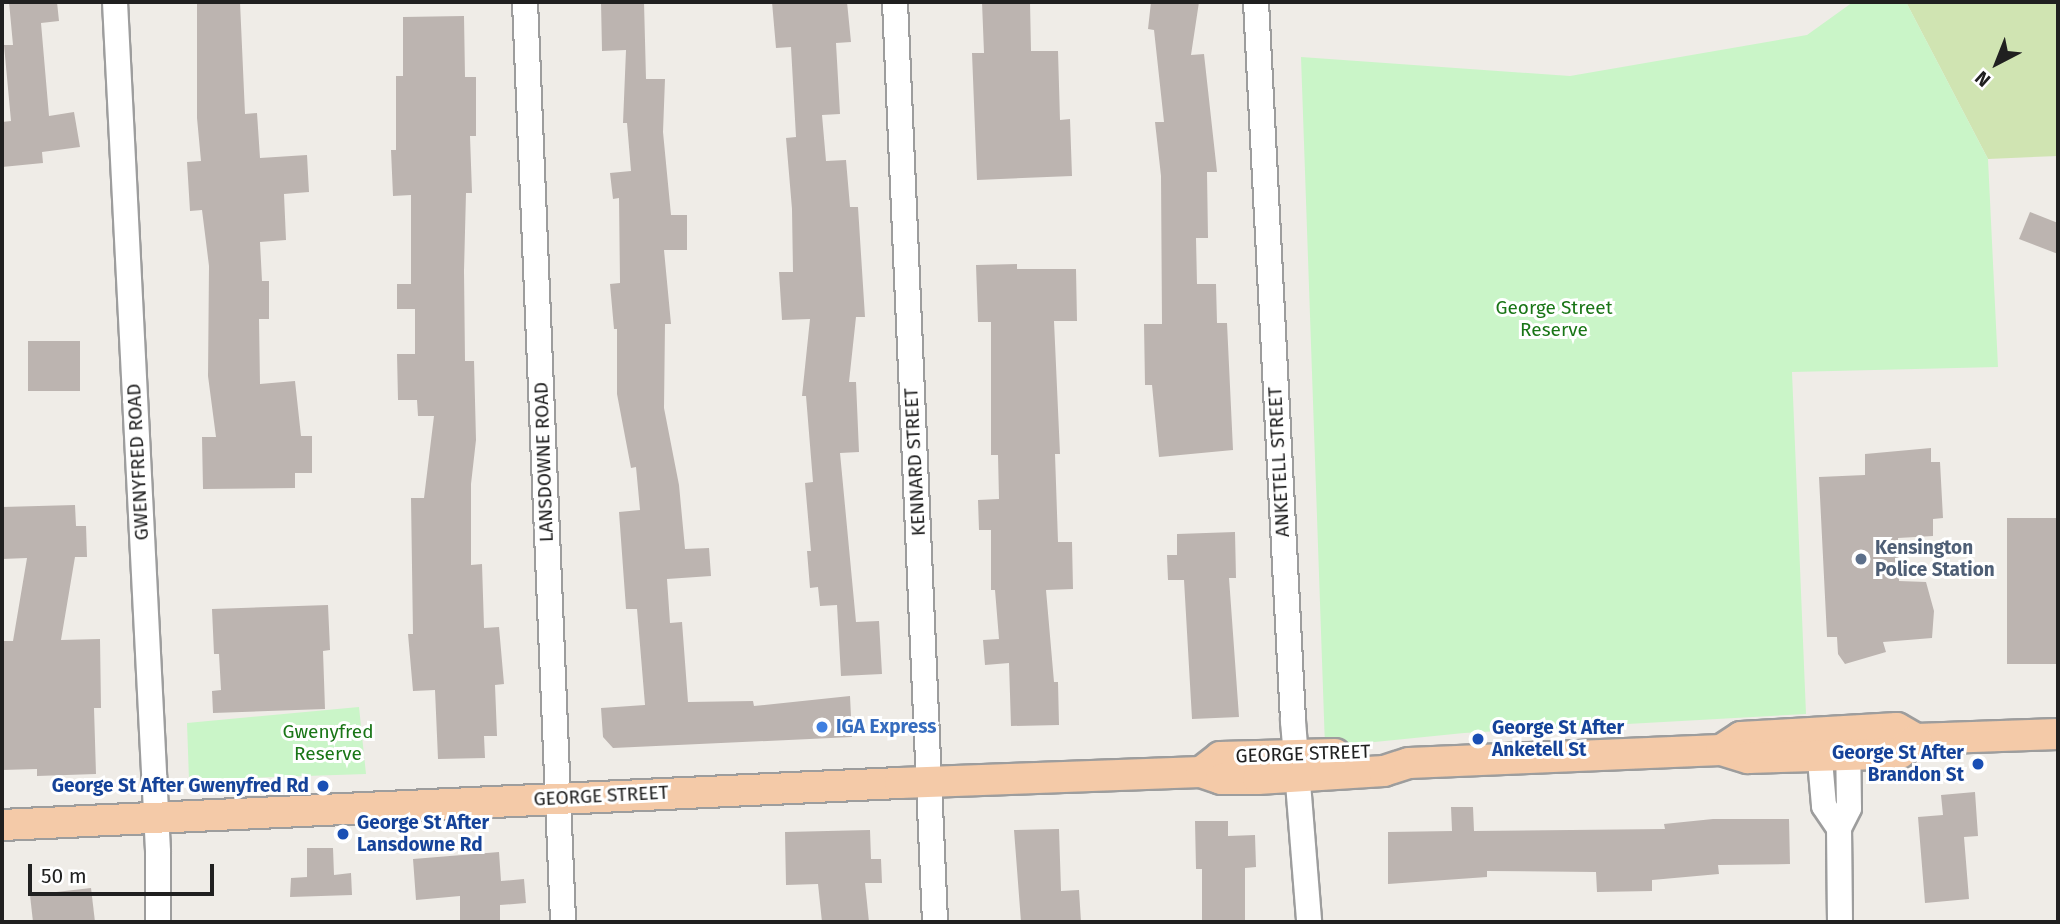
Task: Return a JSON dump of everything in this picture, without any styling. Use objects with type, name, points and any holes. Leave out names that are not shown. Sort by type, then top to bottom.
[{"type":"main road","name":"GEORGE STREET","points":[[2,825],[559,797],[1201,772],[1220,757],[1298,766],[1386,751],[1409,763],[1721,750],[1748,758],[1834,744],[1900,753],[1916,739],[2058,734]]},
{"type":"street","name":"GWENYFRED ROAD","points":[[115,2],[156,818],[158,922]]},
{"type":"street","name":"LANSDOWNE ROAD","points":[[525,2],[563,922]]},
{"type":"street","name":"KENNARD STREET","points":[[895,2],[935,922]]},
{"type":"street","name":"ANKETELL STREET","points":[[1256,2],[1309,922]]},
{"type":"street","points":[[1834,744],[1849,808],[1839,828],[1840,922]]},
{"type":"green space","name":"George Street Reserve","points":[[1853,2],[1906,2],[1988,159],[1998,367],[1792,372],[1806,714],[1464,733],[1325,747],[1301,57],[1570,76],[1807,35]]},
{"type":"green space","points":[[1906,2],[2058,2],[2058,156],[1988,159]]},
{"type":"green space","name":"Gwenyfred Reserve","points":[[359,707],[366,774],[189,780],[187,723]]},
{"type":"building","points":[[9,2],[57,2],[59,21],[41,23],[49,116],[74,112],[80,147],[42,152],[43,163],[2,167],[2,122],[11,121],[4,45],[13,45]]},
{"type":"building","points":[[197,2],[240,2],[245,114],[257,113],[260,158],[307,155],[309,192],[284,194],[286,240],[260,242],[262,281],[269,281],[269,319],[259,319],[260,384],[295,381],[301,436],[312,436],[312,473],[295,473],[295,488],[203,489],[202,437],[216,437],[208,376],[209,266],[202,210],[190,211],[187,162],[201,161],[197,118]]},
{"type":"building","points":[[601,2],[644,2],[646,79],[665,79],[663,132],[671,215],[687,215],[687,250],[664,250],[671,324],[665,324],[664,408],[679,485],[685,549],[709,548],[711,576],[667,579],[670,623],[682,622],[688,702],[753,701],[754,706],[850,696],[852,737],[613,748],[603,737],[601,708],[645,705],[637,609],[626,609],[619,512],[640,510],[636,467],[631,468],[617,394],[617,329],[614,329],[610,284],[620,283],[619,198],[613,199],[610,173],[631,171],[627,123],[623,123],[626,50],[602,51]]},
{"type":"building","points":[[772,2],[847,2],[851,42],[836,43],[840,114],[822,115],[826,161],[846,160],[850,207],[858,207],[865,317],[856,317],[849,382],[856,382],[859,452],[840,453],[856,622],[879,621],[882,674],[841,676],[837,605],[820,606],[818,587],[810,588],[807,551],[811,551],[805,483],[813,482],[806,396],[802,396],[810,319],[782,320],[779,272],[793,272],[792,209],[786,138],[796,137],[791,47],[776,48]]},
{"type":"building","points":[[982,2],[1030,2],[1031,51],[1058,51],[1060,120],[1070,119],[1072,176],[977,180],[972,53],[984,53]]},
{"type":"building","points":[[1151,2],[1199,2],[1191,55],[1204,54],[1217,172],[1207,172],[1208,238],[1196,238],[1197,284],[1216,284],[1217,323],[1227,323],[1233,450],[1159,457],[1152,385],[1145,385],[1144,324],[1162,324],[1161,176],[1155,122],[1164,122],[1154,30],[1148,29]]},
{"type":"building","points":[[464,16],[465,77],[476,77],[476,136],[470,136],[472,193],[466,193],[464,271],[465,361],[474,361],[476,440],[471,484],[471,565],[482,564],[484,628],[499,627],[504,684],[495,685],[497,736],[484,736],[485,758],[438,759],[435,690],[413,691],[408,634],[413,634],[411,498],[424,498],[434,416],[418,416],[417,400],[398,400],[397,354],[415,354],[415,309],[397,309],[397,284],[411,284],[411,195],[393,196],[391,150],[396,150],[396,76],[403,76],[403,17]]},
{"type":"building","points":[[2030,212],[2058,223],[2058,254],[2019,239]]},
{"type":"building","points":[[1017,264],[1017,269],[1076,269],[1077,321],[1054,321],[1060,454],[1055,454],[1058,542],[1072,542],[1073,589],[1046,590],[1054,682],[1058,682],[1059,725],[1011,726],[1009,663],[985,665],[983,640],[999,639],[995,590],[991,590],[991,530],[979,530],[978,500],[999,499],[998,455],[991,455],[991,322],[978,322],[976,265]]},
{"type":"building","points":[[28,341],[80,341],[80,391],[28,391]]},
{"type":"building","name":"Kensington Police Station","points":[[1931,448],[1931,462],[1940,462],[1943,518],[1933,519],[1933,536],[1898,538],[1899,581],[1926,582],[1934,611],[1932,638],[1883,642],[1886,652],[1845,664],[1838,654],[1837,637],[1827,637],[1819,477],[1865,475],[1865,454]]},
{"type":"building","points":[[75,505],[76,526],[86,526],[87,557],[75,557],[61,640],[100,639],[101,708],[94,708],[96,774],[37,776],[37,769],[2,770],[2,641],[13,641],[27,558],[2,559],[2,507]]},
{"type":"building","points":[[2007,518],[2058,518],[2058,664],[2007,664]]},
{"type":"building","points":[[1235,532],[1236,578],[1229,578],[1239,717],[1192,719],[1184,580],[1168,580],[1167,555],[1177,555],[1177,534]]},
{"type":"building","points":[[328,605],[330,650],[323,651],[325,709],[213,713],[212,691],[221,690],[219,654],[214,654],[212,609]]},
{"type":"building","points":[[1975,792],[1978,836],[1964,837],[1969,899],[1925,903],[1918,817],[1943,815],[1941,795]]},
{"type":"building","points":[[1451,807],[1473,807],[1474,831],[1665,829],[1664,824],[1713,819],[1789,819],[1790,864],[1718,865],[1719,874],[1652,880],[1652,891],[1597,892],[1596,872],[1487,871],[1487,877],[1388,884],[1388,832],[1452,831]]},
{"type":"building","points":[[1195,821],[1228,821],[1228,836],[1255,835],[1256,867],[1245,868],[1245,922],[1202,922],[1202,869],[1196,869]]},
{"type":"building","points":[[1059,829],[1061,891],[1079,890],[1081,922],[1021,922],[1014,830]]},
{"type":"building","points":[[870,830],[871,859],[881,859],[882,883],[865,883],[869,922],[822,922],[818,884],[786,885],[785,832]]},
{"type":"building","points":[[307,848],[333,848],[334,875],[351,873],[352,895],[290,897],[291,878],[307,877]]},
{"type":"building","points":[[499,852],[501,881],[524,879],[526,903],[500,905],[500,922],[460,922],[460,896],[416,900],[413,859]]},
{"type":"building","points":[[91,888],[95,922],[33,922],[30,895]]},
{"type":"place","name":"Kensington Police Station","points":[[1861,559]]},
{"type":"place","name":"IGA Express","points":[[822,727]]},
{"type":"place","name":"George St After Anketell St","points":[[1478,739]]},
{"type":"place","name":"George St After Brandon St","points":[[1978,764]]},
{"type":"place","name":"George St After Gwenyfred Rd","points":[[323,786]]},
{"type":"place","name":"George St After Lansdowne Rd","points":[[343,834]]}]
